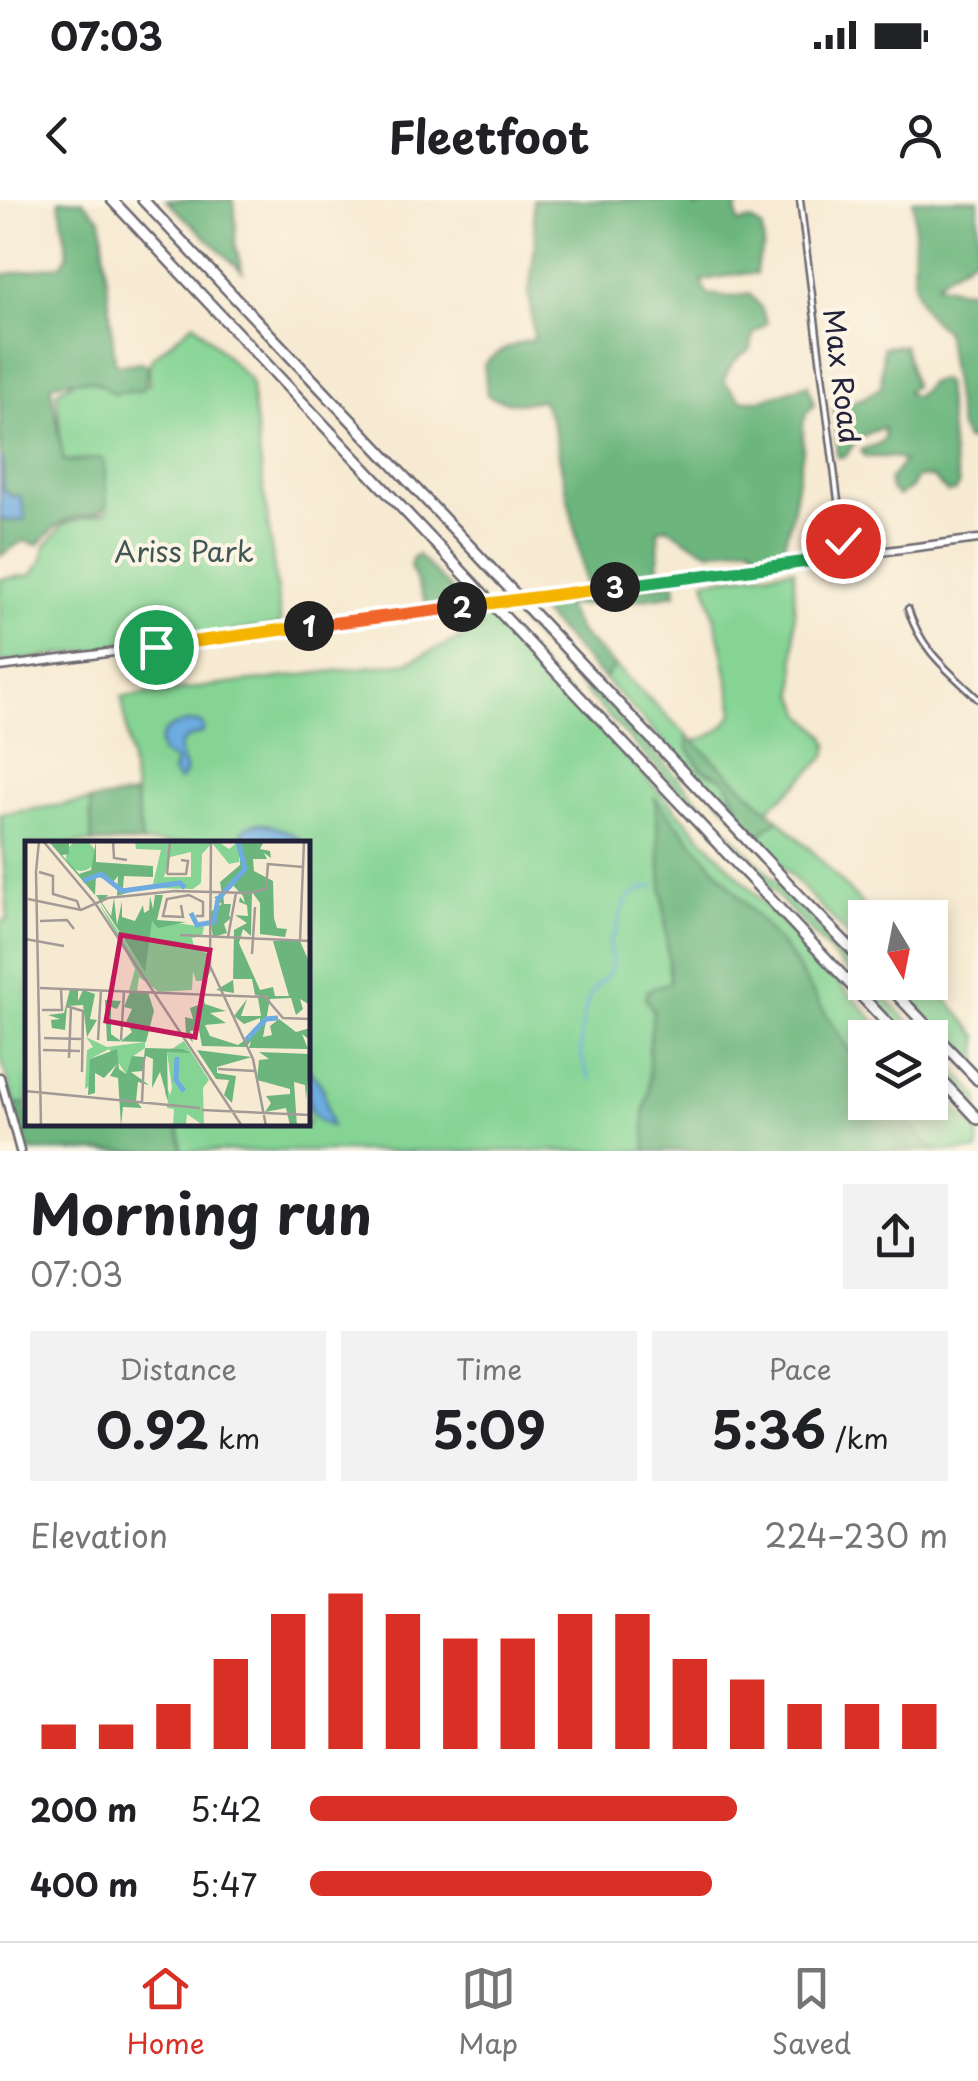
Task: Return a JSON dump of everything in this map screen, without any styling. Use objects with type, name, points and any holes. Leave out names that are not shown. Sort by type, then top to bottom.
[{"type":"highway","points":[[112,200],[884,1020]]},
{"type":"highway","points":[[143,200],[848,945]]},
{"type":"highway","points":[[902,1000],[978,1080]]},
{"type":"highway","points":[[948,1087],[978,1119]]},
{"type":"street","name":"Max Road","points":[[800,200],[845,556]]},
{"type":"street","points":[[0,667],[978,539]]},
{"type":"street","points":[[908,609],[928,650],[978,699]]},
{"type":"street","points":[[0,1077],[20,1151]]},
{"type":"green space","points":[[59,200],[82,200],[101,219],[115,363],[141,362],[149,366],[143,390],[113,394],[92,381],[53,383],[64,462],[104,460],[107,505],[61,523],[38,545],[23,541],[0,556],[0,519],[9,521],[20,496],[12,496],[3,489],[0,275],[61,265],[68,254]]},
{"type":"green space","points":[[166,200],[233,200],[235,243],[242,271]]},
{"type":"green space","points":[[533,200],[691,200],[696,208],[711,200],[738,200],[738,223],[751,220],[762,228],[764,246],[756,274],[701,281],[707,294],[750,294],[767,323],[753,334],[751,349],[734,362],[724,381],[741,400],[761,400],[808,384],[814,405],[803,424],[803,451],[780,559],[761,556],[751,545],[710,552],[667,527],[658,530],[659,575],[585,586],[556,437],[547,410],[541,400],[514,402],[487,395],[484,364],[507,348],[534,339],[529,294],[535,245]]},
{"type":"green space","points":[[913,200],[978,200],[978,253],[936,284],[978,291],[978,443],[965,439],[959,426],[945,330],[930,317],[915,287]]},
{"type":"green space","name":"Ariss Park","points":[[194,323],[250,380],[281,625],[0,663],[0,579],[31,575],[42,562],[45,546],[65,523],[107,512],[95,459],[62,461],[57,391],[87,374],[149,385],[152,358]]},
{"type":"green space","points":[[904,345],[914,386],[907,391],[909,394],[915,397],[931,382],[945,383],[959,484],[956,491],[948,493],[932,477],[917,477],[910,489],[898,496],[891,490],[889,481],[904,461],[865,457],[861,450],[885,438],[883,428],[861,437],[846,456],[837,457],[834,409],[881,387],[883,347]]},
{"type":"green space","points":[[418,555],[464,603],[428,608],[410,567],[413,557]]},
{"type":"green space","points":[[794,569],[795,694],[803,714],[825,736],[828,745],[826,756],[767,809],[693,741],[716,731],[734,712],[705,580]]},
{"type":"green space","points":[[675,583],[676,594],[617,603],[565,605],[580,633],[615,666],[604,679],[532,603]]},
{"type":"green space","points":[[513,604],[848,958],[848,971],[504,605]]},
{"type":"green space","points":[[483,607],[524,648],[848,992],[848,1000],[855,1000],[874,1020],[848,1020],[848,1049],[788,953],[655,799],[685,1151],[182,1151],[179,1126],[310,1126],[310,841],[142,841],[122,697],[408,662],[483,628],[469,609]]},
{"type":"green space","points":[[615,666],[687,735],[689,749],[701,769],[724,779],[756,837],[778,819],[814,853],[858,900],[848,900],[848,935],[604,679]]},
{"type":"green space","points":[[687,735],[778,819],[757,838],[741,816],[724,779],[702,769],[688,749]]},
{"type":"green space","points":[[135,795],[142,841],[92,841],[90,801]]},
{"type":"green space","points":[[655,798],[788,953],[848,1049],[848,1120],[904,1120],[932,1148],[941,1151],[646,1151],[644,1112],[649,1093],[653,1011],[645,997],[648,990],[670,982]]},
{"type":"green space","points":[[90,801],[92,841],[25,841],[25,1104],[15,1105],[0,1054],[0,922],[8,920],[0,814]]},
{"type":"green space","points":[[875,1000],[887,1000],[907,1020],[894,1020]]},
{"type":"green space","points":[[909,1000],[947,1000],[978,1036],[978,1075],[948,1043],[948,1020],[927,1020]]},
{"type":"green space","points":[[948,1064],[978,1096],[978,1109],[948,1077]]},
{"type":"green space","points":[[948,1100],[978,1132],[978,1151],[932,1148],[904,1120],[948,1120]]},
{"type":"green space","points":[[25,1104],[25,1126],[179,1126],[182,1151],[27,1151],[15,1105]]},
{"type":"water","points":[[0,453],[3,489],[11,496],[20,496],[24,520],[0,519]]},
{"type":"water","points":[[187,722],[202,723],[204,730],[180,746],[186,770],[178,781],[173,772],[176,762],[161,753],[160,740],[170,728]]},
{"type":"water","points":[[250,825],[270,825],[301,841],[243,841],[242,835]]},
{"type":"water","points":[[310,1070],[323,1088],[331,1126],[312,1111]]},
{"type":"waterway","points":[[591,1080],[581,1051],[586,1005],[611,969],[609,945],[624,906],[638,891],[655,886]]},
{"type":"route","points":[[156,647],[845,556],[843,541]]}]
